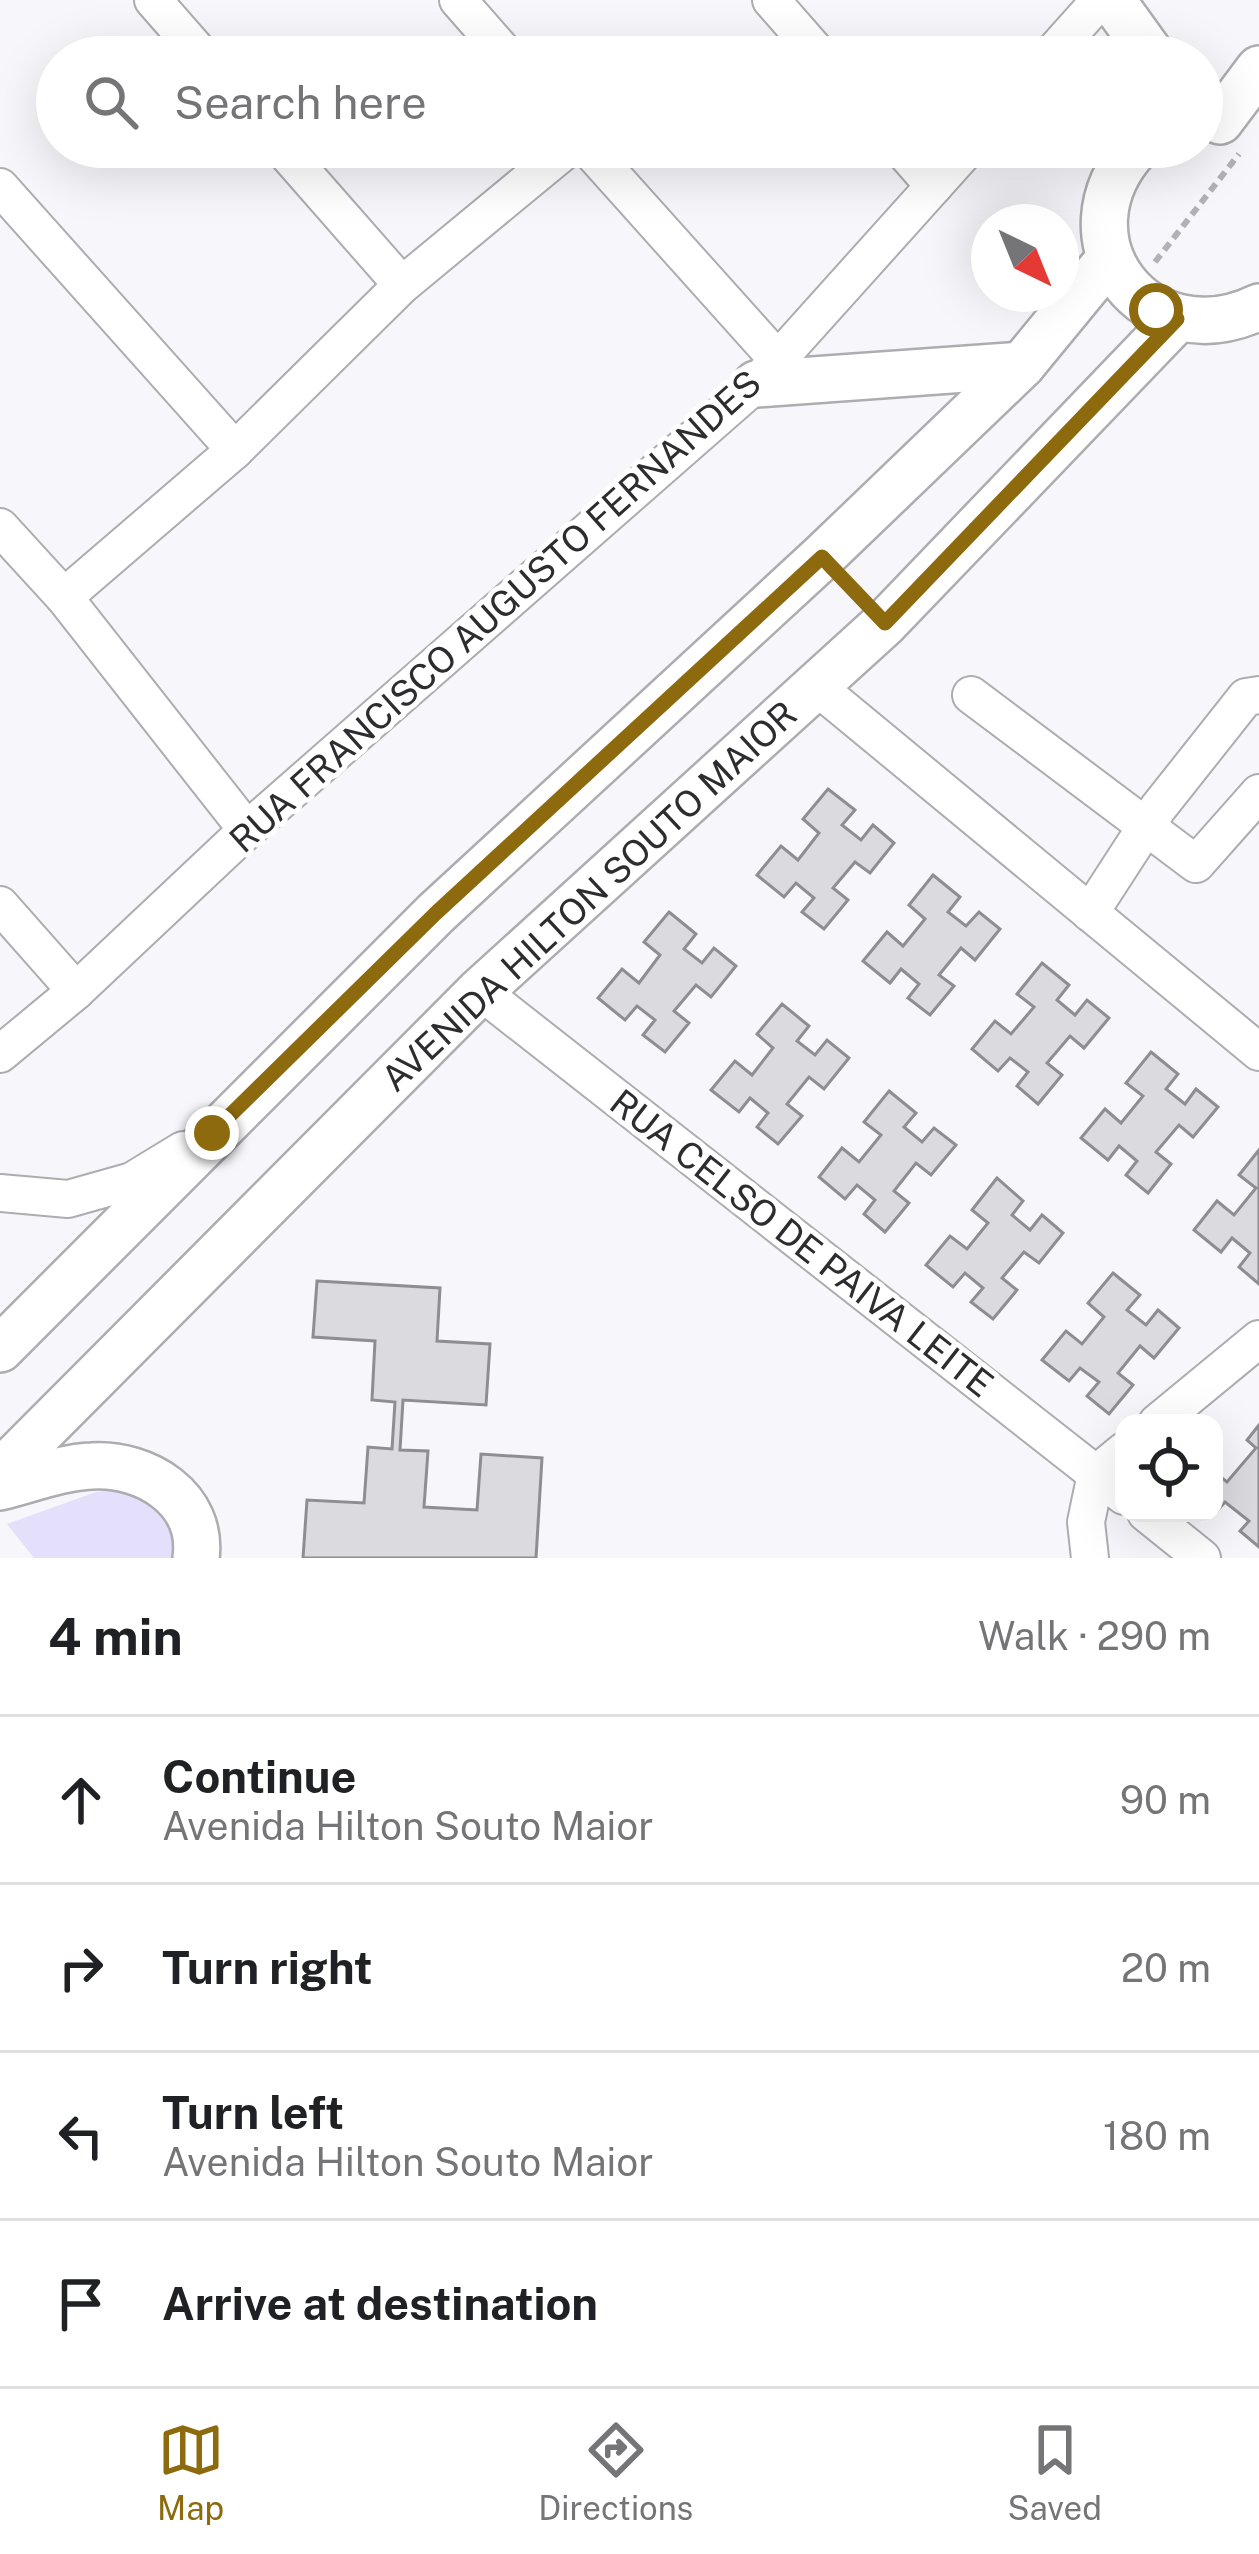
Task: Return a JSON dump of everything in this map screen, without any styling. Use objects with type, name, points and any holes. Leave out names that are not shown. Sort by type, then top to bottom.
[{"type":"main road","points":[[1111,0],[1119,36]]},
{"type":"main road","points":[[1111,0],[1138,36]]},
{"type":"main road","points":[[1227,125],[1259,69]]},
{"type":"main road","points":[[1120,168],[1104,209],[1104,234],[1120,279],[1136,297],[1177,319],[1206,323],[1235,319],[1259,307]]},
{"type":"main road","points":[[0,1349],[436,913],[822,557],[1022,365],[1110,258]]},
{"type":"main road","name":"AVENIDA HILTON SOUTO MAIOR","points":[[0,1473],[480,991],[885,623],[1177,319]]},
{"type":"main road","points":[[766,371],[1022,365]]},
{"type":"main road","points":[[0,1487],[93,1466],[144,1473],[182,1498],[198,1539],[196,1558]]},
{"type":"street","points":[[153,0],[185,36]]},
{"type":"street","points":[[458,0],[490,36]]},
{"type":"street","points":[[771,0],[803,36]]},
{"type":"street","points":[[1068,36],[1100,0]]},
{"type":"street","points":[[299,168],[402,285]]},
{"type":"street","points":[[64,597],[235,450],[402,285],[544,168]]},
{"type":"street","points":[[604,168],[766,371]]},
{"type":"street","points":[[918,168],[934,186]]},
{"type":"street","name":"RUA FRANCISCO AUGUSTO FERNANDES","points":[[0,1054],[766,371],[950,168]]},
{"type":"street","points":[[0,187],[235,450]]},
{"type":"street","points":[[0,527],[64,597],[247,830]]},
{"type":"street","points":[[817,687],[1259,1052]]},
{"type":"street","points":[[1090,913],[1146,828],[1234,712],[1246,697],[1259,694]]},
{"type":"street","points":[[970,695],[1196,865],[1259,793]]},
{"type":"street","points":[[0,905],[76,991]]},
{"type":"street","name":"RUA CELSO DE PAIVA LEITE","points":[[480,991],[1115,1473]]},
{"type":"street","points":[[0,1193],[68,1199],[132,1181],[212,1133]]},
{"type":"street","points":[[1168,1414],[1259,1339]]},
{"type":"street","points":[[1090,1558],[1086,1522],[1115,1473]]},
{"type":"street","points":[[1157,1522],[1202,1558]]},
{"type":"shaded area","points":[[126,1488],[149,1499],[164,1514],[174,1558],[34,1558],[7,1524],[96,1492]]},
{"type":"building","points":[[828,789],[855,810],[842,825],[861,840],[873,825],[894,843],[870,873],[855,862],[833,888],[848,900],[824,929],[802,912],[814,898],[796,883],[784,897],[757,875],[781,846],[798,860],[819,833],[803,819]]},
{"type":"building","points":[[933,875],[960,897],[948,912],[966,926],[979,912],[1000,929],[975,960],[961,948],[939,975],[954,986],[930,1015],[908,998],[919,984],[901,969],[890,983],[863,961],[887,932],[903,946],[925,919],[909,905]]},
{"type":"building","points":[[669,912],[696,934],[684,949],[702,963],[714,948],[736,966],[711,997],[696,985],[674,1011],[689,1023],[665,1052],[643,1035],[655,1020],[637,1006],[625,1020],[598,998],[622,969],[639,983],[660,955],[644,942]]},
{"type":"building","points":[[1042,963],[1069,985],[1057,1000],[1075,1015],[1087,1000],[1109,1018],[1084,1048],[1070,1036],[1047,1063],[1062,1075],[1038,1104],[1017,1086],[1028,1072],[1010,1058],[998,1071],[972,1049],[995,1021],[1011,1034],[1034,1007],[1017,994]]},
{"type":"building","points":[[782,1004],[809,1026],[797,1041],[815,1055],[827,1040],[849,1058],[824,1089],[809,1077],[787,1104],[802,1116],[778,1144],[757,1127],[768,1113],[750,1098],[739,1112],[711,1090],[735,1061],[752,1075],[773,1048],[757,1034]]},
{"type":"building","points":[[1151,1052],[1178,1074],[1166,1089],[1185,1104],[1196,1089],[1218,1107],[1193,1137],[1179,1125],[1156,1152],[1171,1164],[1148,1193],[1126,1175],[1137,1161],[1119,1146],[1108,1160],[1081,1138],[1105,1109],[1121,1123],[1143,1096],[1126,1083]]},
{"type":"building","points":[[889,1091],[916,1113],[904,1127],[922,1142],[934,1128],[956,1145],[931,1175],[916,1163],[894,1191],[909,1203],[885,1232],[864,1214],[875,1200],[857,1185],[845,1199],[819,1177],[842,1148],[859,1162],[881,1135],[864,1122]]},
{"type":"building","points":[[1259,1150],[1259,1284],[1239,1267],[1250,1253],[1232,1238],[1221,1252],[1194,1230],[1217,1201],[1234,1215],[1256,1188],[1239,1175]]},
{"type":"building","points":[[997,1178],[1023,1201],[1012,1215],[1030,1230],[1042,1215],[1063,1233],[1039,1263],[1024,1252],[1002,1278],[1017,1290],[993,1319],[971,1302],[983,1288],[965,1273],[953,1287],[926,1265],[950,1236],[967,1249],[988,1223],[972,1210]]},
{"type":"building","points":[[1113,1273],[1140,1295],[1127,1310],[1146,1325],[1158,1310],[1179,1328],[1154,1358],[1140,1346],[1118,1373],[1133,1385],[1109,1414],[1087,1396],[1099,1382],[1080,1368],[1069,1381],[1042,1360],[1066,1331],[1082,1344],[1104,1317],[1088,1303]]},
{"type":"building","points":[[317,1281],[440,1288],[437,1341],[490,1344],[486,1405],[403,1400],[400,1450],[428,1451],[424,1507],[477,1510],[481,1454],[542,1458],[536,1558],[303,1558],[307,1500],[364,1503],[368,1447],[392,1449],[395,1402],[372,1400],[375,1341],[313,1337]]},
{"type":"building","points":[[1259,1425],[1259,1547],[1240,1531],[1249,1521],[1223,1504],[1223,1479],[1227,1482],[1256,1448],[1247,1440]]},
{"type":"route","points":[[212,1133],[436,913],[822,557],[885,623],[1177,319],[1156,310]]}]
